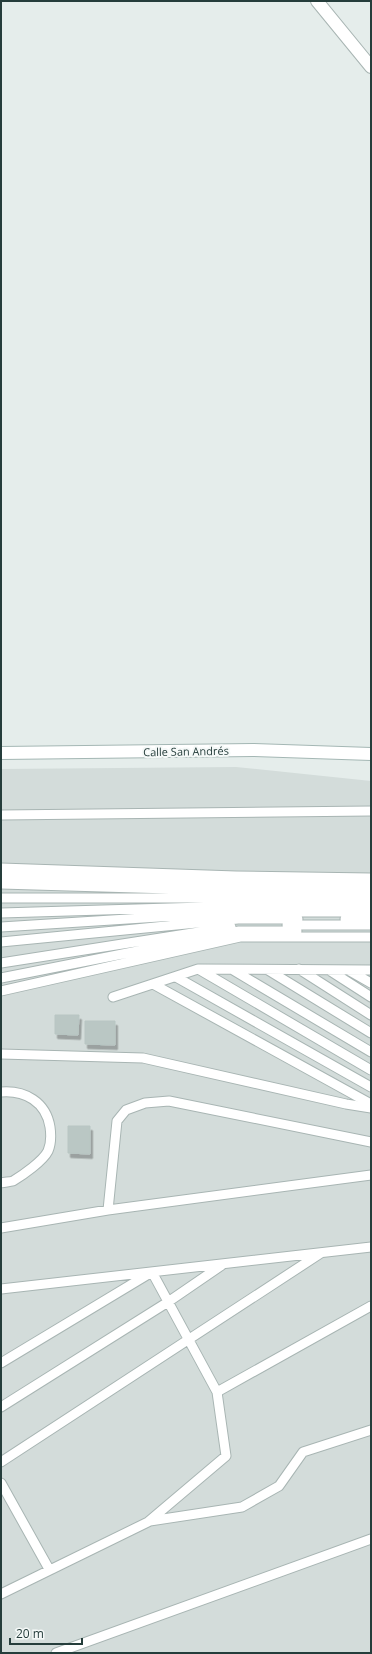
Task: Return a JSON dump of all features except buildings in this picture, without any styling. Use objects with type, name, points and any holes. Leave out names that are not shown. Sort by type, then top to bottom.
[{"type":"street","points":[[317,1],[371,67]]},
{"type":"street","name":"Calle San Andrés","points":[[1,753],[253,750],[371,754]]},
{"type":"lane","points":[[1,815],[371,811]]},
{"type":"lane","points":[[1,868],[236,876],[371,878]]},
{"type":"lane","points":[[1,877],[236,884],[371,885]]},
{"type":"lane","points":[[1,884],[237,891],[371,892]]},
{"type":"lane","points":[[1,898],[371,898]]},
{"type":"lane","points":[[1,913],[238,906],[371,905]]},
{"type":"lane","points":[[1,927],[238,912],[371,912]]},
{"type":"lane","points":[[1,942],[238,919],[371,919]]},
{"type":"lane","points":[[1,963],[239,925],[371,925]]},
{"type":"lane","points":[[1,978],[239,931],[371,931]]},
{"type":"lane","points":[[1,991],[240,937],[371,937]]},
{"type":"lane","points":[[198,969],[371,1070]]},
{"type":"lane","points":[[113,996],[198,969],[371,970]]},
{"type":"lane","points":[[232,970],[371,1052]]},
{"type":"lane","points":[[268,970],[371,1034]]},
{"type":"lane","points":[[299,970],[371,1015]]},
{"type":"lane","points":[[329,970],[371,996]]},
{"type":"lane","points":[[349,970],[371,983]]},
{"type":"lane","points":[[176,977],[371,1087]]},
{"type":"lane","points":[[153,984],[371,1104]]},
{"type":"lane","points":[[1,1054],[143,1058],[346,1104],[371,1108]]},
{"type":"lane","points":[[1,1092],[8,1091],[28,1095],[42,1106],[49,1119],[51,1134],[47,1151],[32,1168],[12,1181],[1,1183]]},
{"type":"lane","points":[[108,1210],[117,1122],[126,1110],[144,1103],[169,1101],[371,1142]]},
{"type":"lane","points":[[1,1228],[108,1210],[371,1174]]},
{"type":"lane","points":[[1,1289],[371,1247]]},
{"type":"lane","points":[[1,1462],[321,1253]]},
{"type":"lane","points":[[1,1407],[168,1302],[224,1264]]},
{"type":"lane","points":[[1,1594],[49,1569],[148,1522],[226,1456],[217,1392],[152,1272]]},
{"type":"lane","points":[[1,1363],[152,1272]]},
{"type":"lane","points":[[217,1392],[371,1306]]},
{"type":"lane","points":[[148,1522],[242,1507],[279,1486],[303,1452],[371,1430]]},
{"type":"lane","points":[[1,1483],[49,1569]]},
{"type":"lane","points":[[56,1653],[371,1540]]},
{"type":"shaded area","points":[[236,767],[371,781],[371,1653],[1,1653],[1,769]]}]
